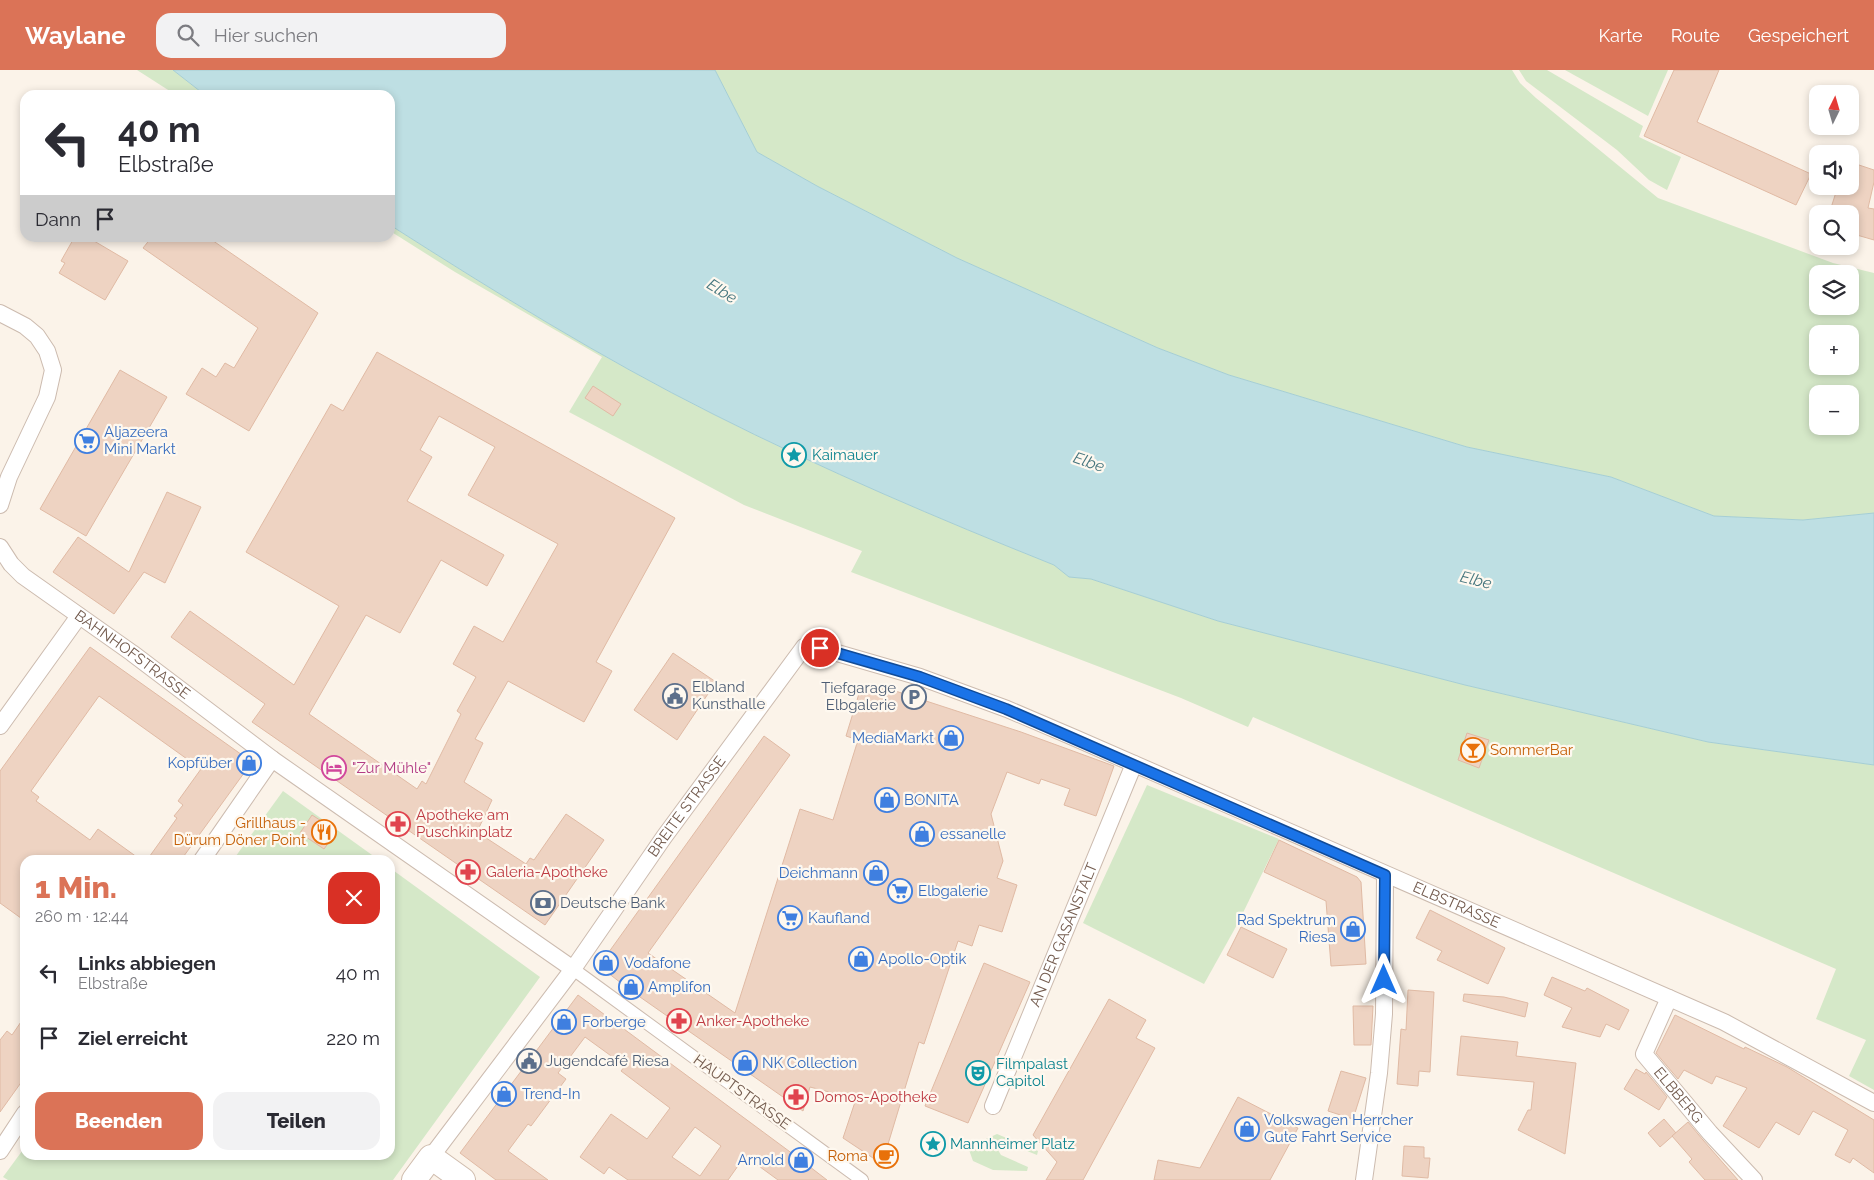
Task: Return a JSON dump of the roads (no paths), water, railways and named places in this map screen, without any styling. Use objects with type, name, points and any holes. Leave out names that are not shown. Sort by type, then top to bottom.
[{"type":"main road","points":[[414,1180],[432,1157],[463,1180]]},
{"type":"street","points":[[0,313],[25,326],[37,336],[47,351],[53,370],[47,397],[9,476],[0,505]]},
{"type":"street","name":"BAHNHOFSTRASSE","points":[[0,547],[11,564],[23,576],[132,653],[272,759],[573,969]]},
{"type":"street","points":[[0,726],[79,616]]},
{"type":"street","name":"ELBSTRASSE","points":[[804,647],[820,648],[920,677],[1006,709],[1670,998],[1744,1032],[1874,1103]]},
{"type":"street","name":"BREITE STRASSE","points":[[432,1157],[573,969],[638,874],[804,647]]},
{"type":"street","points":[[205,855],[272,759]]},
{"type":"street","name":"AN DER GASANSTALT","points":[[993,1106],[1134,764]]},
{"type":"street","points":[[1364,1180],[1379,1073],[1384,1014],[1385,875]]},
{"type":"street","name":"HAUPTSTRASSE","points":[[573,969],[862,1180]]},
{"type":"street","name":"ELBBERG","points":[[1670,998],[1644,1054],[1710,1133],[1754,1180]]},
{"type":"street","points":[[0,1151],[20,1121]]},
{"type":"water","name":"Elbe","points":[[173,70],[715,70],[757,152],[817,186],[957,258],[1158,348],[1229,375],[1467,447],[1611,477],[1714,516],[1803,520],[1874,513],[1874,765],[1708,742],[1465,685],[1218,621],[1091,579],[1069,577],[1054,565],[839,474],[671,393],[549,324],[395,228],[395,90],[199,90]]},
{"type":"place","name":"Aljazeera Mini Markt","points":[[87,441]]},
{"type":"place","name":"Kaimauer","points":[[794,455]]},
{"type":"place","name":"Elbland Kunsthalle","points":[[675,696]]},
{"type":"place","name":"Tiefgarage Elbgalerie","points":[[914,697]]},
{"type":"place","name":"MediaMarkt","points":[[951,738]]},
{"type":"place","name":"SommerBar","points":[[1473,750]]},
{"type":"place","name":"Kopfüber","points":[[249,763]]},
{"type":"place","name":"\"Zur Mühle\"","points":[[334,768]]},
{"type":"place","name":"BONITA","points":[[887,800]]},
{"type":"place","name":"Apotheke am Puschkinplatz","points":[[398,824]]},
{"type":"place","name":"Grillhaus - Dürum Döner Point","points":[[324,832]]},
{"type":"place","name":"essanelle","points":[[922,834]]},
{"type":"place","name":"Galeria-Apotheke","points":[[468,872]]},
{"type":"place","name":"Deichmann","points":[[876,873]]},
{"type":"place","name":"Elbgalerie","points":[[900,891]]},
{"type":"place","name":"Deutsche Bank","points":[[543,903]]},
{"type":"place","name":"Kaufland","points":[[790,918]]},
{"type":"place","name":"Rad Spektrum Riesa","points":[[1353,929]]},
{"type":"place","name":"Apollo-Optik","points":[[861,959]]},
{"type":"place","name":"Vodafone","points":[[606,963]]},
{"type":"place","name":"Amplifon","points":[[631,987]]},
{"type":"place","name":"Anker-Apotheke","points":[[679,1021]]},
{"type":"place","name":"Forberge","points":[[564,1022]]},
{"type":"place","name":"Jugendcafé Riesa","points":[[529,1061]]},
{"type":"place","name":"NK Collection","points":[[745,1063]]},
{"type":"place","name":"Filmpalast Capitol","points":[[978,1073]]},
{"type":"place","name":"Trend-In","points":[[504,1094]]},
{"type":"place","name":"Domos-Apotheke","points":[[796,1097]]},
{"type":"place","name":"Volkswagen Herrcher Gute Fahrt Service","points":[[1247,1129]]},
{"type":"place","name":"Mannheimer Platz","points":[[933,1144]]},
{"type":"place","name":"Roma","points":[[886,1156]]},
{"type":"place","name":"Arnold","points":[[801,1160]]}]
